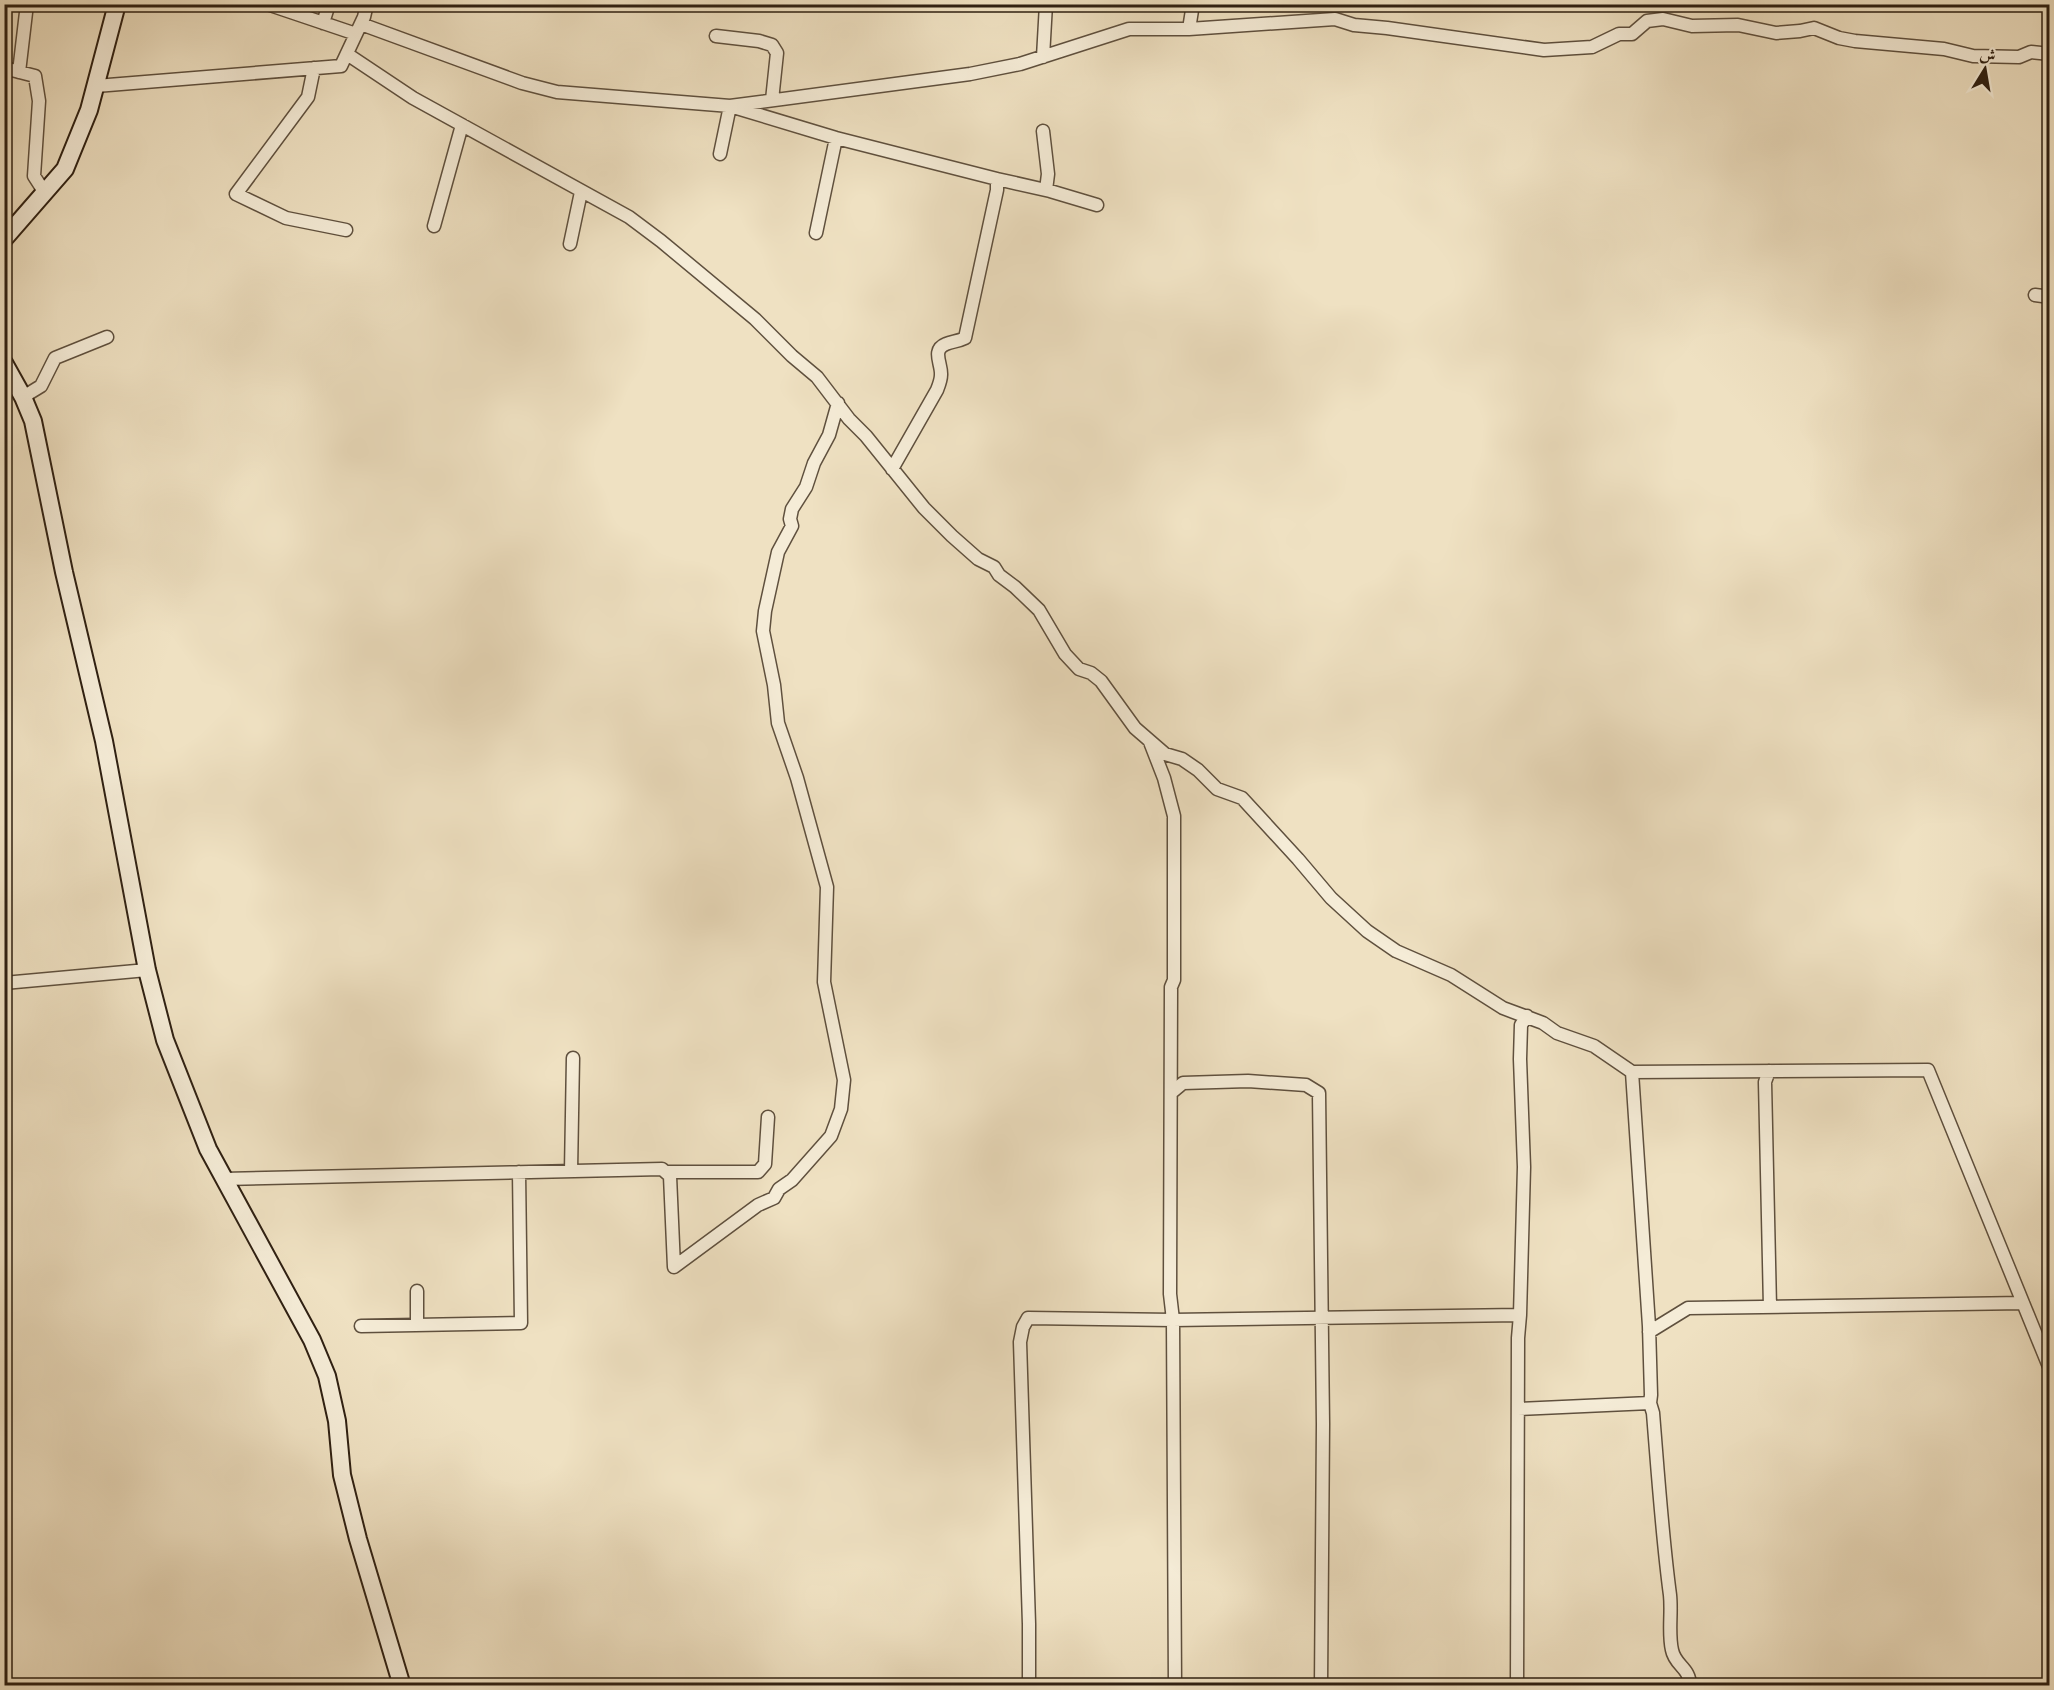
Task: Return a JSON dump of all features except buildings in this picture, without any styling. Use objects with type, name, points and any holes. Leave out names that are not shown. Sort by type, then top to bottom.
[{"type":"street","points":[[19,72],[27,4]]},
{"type":"street","points":[[4,239],[66,169],[89,110],[117,4]]},
{"type":"street","points":[[267,4],[323,23],[358,29],[522,83],[557,92],[730,106],[836,138],[1046,190],[1097,206]]},
{"type":"street","points":[[323,23],[329,4]]},
{"type":"street","points":[[96,87],[341,66],[367,4]]},
{"type":"street","points":[[1043,57],[1046,4]]},
{"type":"street","points":[[1189,29],[1193,4]]},
{"type":"street","points":[[730,106],[970,74],[1020,64],[1130,29],[1189,29],[1335,19],[1354,25],[1544,50],[1592,47],[1619,34],[1632,34],[1647,21],[1663,19],[1692,26],[1738,25],[1776,33],[1814,28],[1839,38],[1855,41],[1944,49],[1973,56],[2019,57],[2031,52],[2049,54]]},
{"type":"street","points":[[716,36],[759,41],[772,45],[777,53],[772,100]]},
{"type":"street","points":[[347,54],[413,98],[629,217],[755,320],[817,377],[924,508],[952,536],[978,559],[994,567],[999,575],[1039,610],[1065,654],[1080,669],[1101,681],[1135,728],[1165,754],[1182,759],[1198,770],[1217,789],[1242,798],[1331,898],[1366,931],[1396,951],[1451,975],[1503,1008],[1544,1023],[1557,1033],[1594,1046],[1632,1072],[1928,1070],[2049,1368]]},
{"type":"street","points":[[4,68],[35,76],[39,101],[34,176],[45,193]]},
{"type":"street","points":[[314,68],[308,97],[236,194],[286,218],[346,230]]},
{"type":"street","points":[[720,154],[730,106]]},
{"type":"street","points":[[434,226],[462,125]]},
{"type":"street","points":[[1043,131],[1048,174],[1046,190]]},
{"type":"street","points":[[816,233],[836,138]]},
{"type":"street","points":[[892,469],[937,390],[941,377],[941,366],[937,357],[940,348],[947,343],[957,343],[965,338],[997,190],[997,179]]},
{"type":"street","points":[[570,244],[581,192]]},
{"type":"street","points":[[2035,295],[2049,297]]},
{"type":"street","points":[[23,397],[41,386],[55,358],[106,337]]},
{"type":"street","points":[[4,363],[33,421],[64,572],[104,741],[147,970],[165,1040],[207,1149],[312,1340],[327,1376],[337,1421],[342,1475],[358,1539],[402,1686]]},
{"type":"street","points":[[224,1179],[662,1169],[670,1176],[674,1268],[758,1205],[774,1198],[779,1189],[792,1180],[831,1136],[841,1109],[844,1080],[824,982],[827,887],[797,778],[778,723],[774,685],[763,631],[778,552],[792,526],[790,519],[792,509],[806,487],[814,463],[829,435],[838,403]]},
{"type":"street","points":[[1150,741],[1164,778],[1174,816],[1170,1294],[1173,1320],[1175,1686]]},
{"type":"street","points":[[4,982],[147,970]]},
{"type":"street","points":[[1517,1686],[1518,1338],[1524,1167],[1520,1059],[1521,1025],[1527,1016]]},
{"type":"street","points":[[571,1171],[573,1058]]},
{"type":"street","points":[[1769,1071],[1765,1082],[1770,1307]]},
{"type":"street","points":[[1632,1072],[1649,1332],[1650,1403],[1653,1413],[1670,1598],[1672,1652],[1677,1662],[1687,1671],[1690,1686]]},
{"type":"street","points":[[1171,1093],[1183,1083],[1200,1081],[1248,1081],[1306,1085],[1319,1093],[1322,1319],[1321,1686]]},
{"type":"street","points":[[666,1172],[758,1172],[765,1164],[768,1117]]},
{"type":"street","points":[[361,1326],[521,1323],[519,1172]]},
{"type":"street","points":[[417,1291],[417,1325]]},
{"type":"street","points":[[1649,1332],[1688,1308],[2023,1303]]},
{"type":"street","points":[[1029,1686],[1020,1342],[1028,1318],[1173,1320],[1520,1315]]},
{"type":"street","points":[[1518,1409],[1650,1403]]}]
